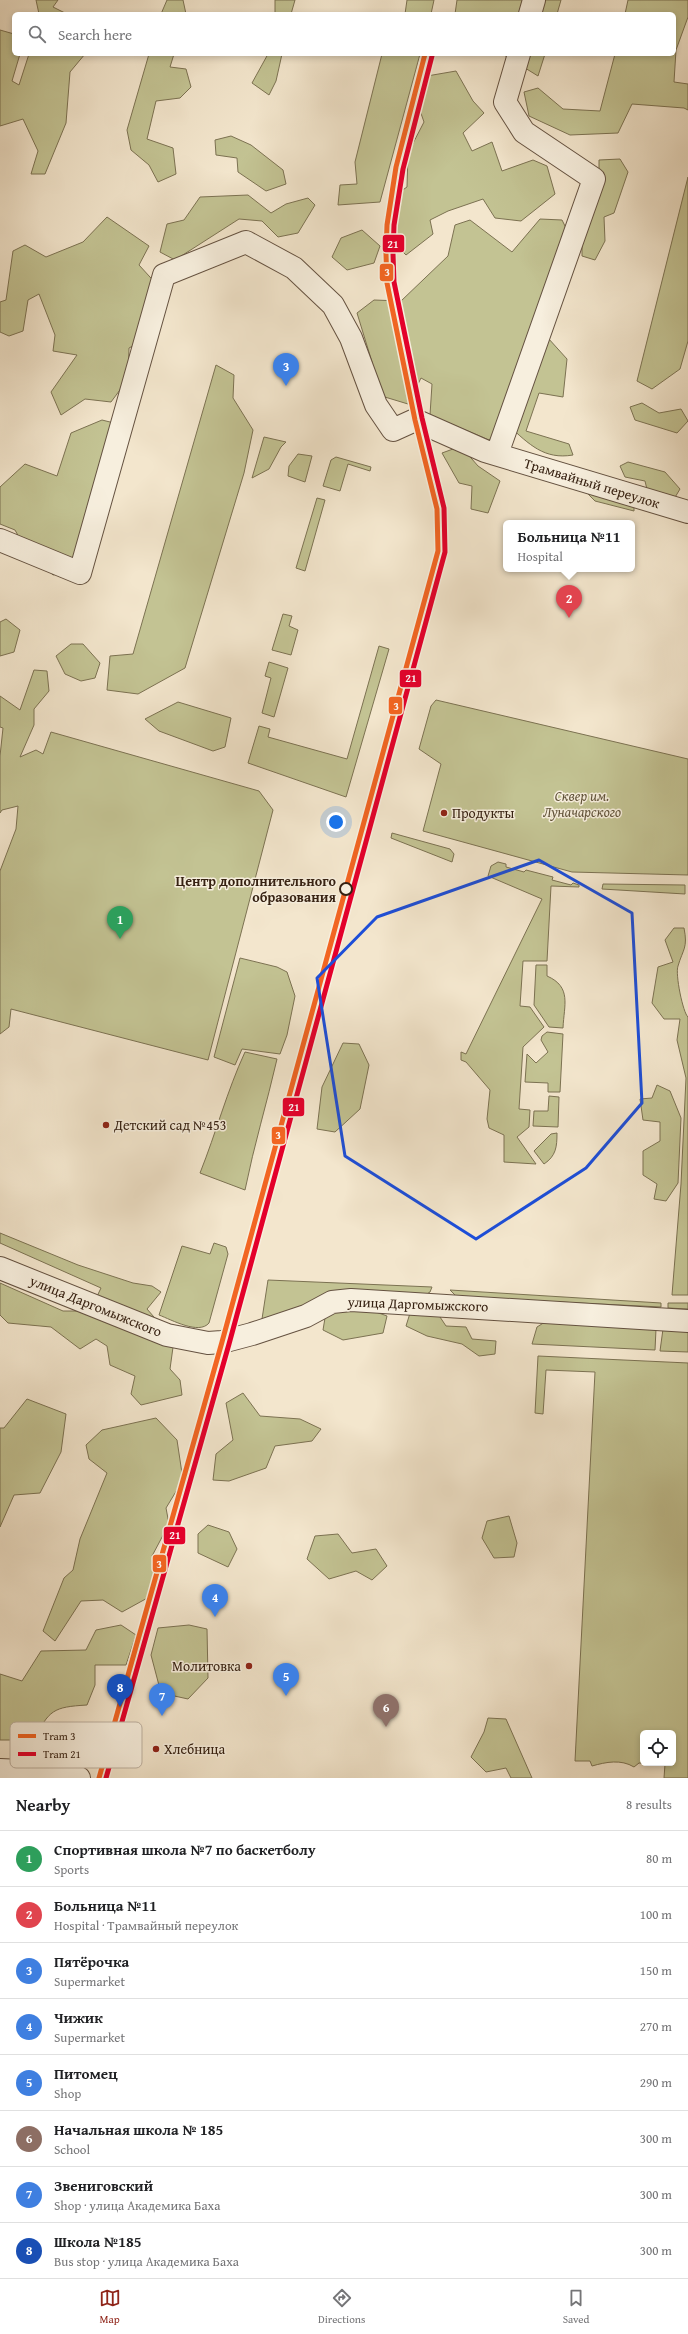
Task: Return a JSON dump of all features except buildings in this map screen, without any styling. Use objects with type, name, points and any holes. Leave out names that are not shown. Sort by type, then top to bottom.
[{"type":"street","points":[[531,12],[534,0]]},
{"type":"street","points":[[497,454],[594,179],[524,132],[505,102],[518,56]]},
{"type":"street","name":"Трамвайный переулок","points":[[0,540],[80,572],[164,275],[246,242],[294,268],[333,306],[351,338],[376,405],[393,430],[415,420],[497,454],[688,512]]},
{"type":"street","name":"улица Даргомыжского","points":[[0,1268],[167,1335],[208,1343],[222,1342],[252,1334],[306,1316],[332,1302],[351,1300],[688,1321]]},
{"type":"street","points":[[0,1770],[44,1772],[79,1778]]},
{"type":"highlighted area","points":[[539,860],[632,913],[642,1103],[586,1168],[476,1239],[345,1156],[317,978],[377,917]]},
{"type":"green space","points":[[36,0],[58,0],[53,7],[63,12],[39,12]]},
{"type":"green space","points":[[167,0],[183,0],[186,12],[162,12]]},
{"type":"green space","points":[[275,0],[295,0],[292,12],[275,12]]},
{"type":"green space","points":[[407,0],[434,0],[431,12],[405,12]]},
{"type":"green space","points":[[457,0],[561,0],[558,12],[455,12]]},
{"type":"green space","points":[[628,0],[688,0],[688,17],[676,50],[676,12],[625,12]]},
{"type":"green space","points":[[0,30],[12,33],[12,56],[19,56],[12,81],[19,85],[28,56],[83,56],[70,72],[66,123],[45,174],[31,174],[38,151],[23,119],[0,126]]},
{"type":"green space","points":[[148,56],[173,56],[170,67],[186,69],[191,87],[180,98],[156,101],[147,139],[173,148],[176,174],[158,182],[149,165],[131,150],[127,130]]},
{"type":"green space","points":[[267,56],[282,56],[276,81],[269,95],[252,83]]},
{"type":"green space","points":[[382,56],[419,56],[380,202],[338,205],[340,185],[357,184],[355,162]]},
{"type":"green space","points":[[506,56],[544,56],[538,76]]},
{"type":"green space","points":[[614,56],[676,56],[674,82],[688,84],[688,110],[684,108],[632,104],[618,133],[570,135],[529,116],[524,92],[538,88],[563,109],[600,111]]},
{"type":"green space","points":[[456,71],[473,101],[484,113],[463,133],[472,151],[492,142],[502,171],[533,160],[547,166],[555,194],[521,221],[495,218],[483,199],[448,211],[430,220],[433,234],[406,255],[388,237],[397,194],[407,187],[408,153],[424,122],[417,102],[427,76]]},
{"type":"green space","points":[[231,136],[251,145],[283,170],[286,184],[266,191],[238,172],[237,158],[216,155],[215,140]]},
{"type":"green space","points":[[620,159],[628,172],[614,213],[604,217],[605,241],[595,260],[582,256],[582,218],[599,176],[599,160]]},
{"type":"green space","points":[[688,177],[688,341],[680,369],[652,389],[637,381]]},
{"type":"green space","points":[[248,195],[271,213],[286,204],[308,198],[315,205],[298,233],[278,237],[262,221],[239,219],[175,260],[160,252],[167,224],[184,220],[200,197]]},
{"type":"green space","points":[[107,217],[149,246],[139,265],[160,288],[150,337],[129,348],[128,379],[111,402],[85,399],[61,415],[51,392],[77,355],[53,351],[55,335],[39,294],[28,300],[23,331],[9,336],[0,332],[0,302],[6,300],[13,251],[25,245],[46,257],[83,242]]},
{"type":"green space","points":[[540,219],[562,220],[572,240],[548,338],[567,359],[563,397],[539,393],[526,431],[569,444],[573,455],[563,456],[545,453],[523,439],[509,426],[489,440],[430,415],[432,384],[421,378],[408,404],[375,394],[364,382],[372,362],[357,313],[374,300],[401,301],[448,256],[455,225],[470,220],[512,252]]},
{"type":"green space","points":[[362,230],[380,246],[374,263],[347,270],[332,257],[341,238]]},
{"type":"green space","points":[[216,365],[234,375],[233,398],[253,430],[244,473],[185,668],[138,694],[107,690],[110,656],[133,654]]},
{"type":"green space","points":[[642,403],[659,413],[681,409],[688,421],[677,433],[635,420],[630,407]]},
{"type":"green space","points":[[102,420],[130,427],[89,567],[53,575],[25,548],[15,530],[0,524],[0,487],[25,464],[57,476],[71,433]]},
{"type":"green space","points":[[264,437],[286,442],[281,447],[269,469],[252,478]]},
{"type":"green space","points":[[453,449],[465,451],[478,466],[500,481],[488,513],[471,509],[472,486],[459,483],[442,453]]},
{"type":"green space","points":[[298,454],[312,456],[305,482],[288,476],[289,466]]},
{"type":"green space","points":[[336,457],[371,467],[370,471],[348,464],[340,491],[323,486],[331,460]]},
{"type":"green space","points":[[628,462],[665,472],[680,489],[668,509],[634,501],[634,511],[595,501],[586,492],[649,498],[645,481],[625,477],[620,466]]},
{"type":"green space","points":[[317,498],[325,500],[305,571],[296,568]]},
{"type":"green space","points":[[283,614],[292,616],[289,626],[298,630],[291,655],[272,650]]},
{"type":"green space","points":[[6,619],[20,630],[14,652],[0,656],[0,622]]},
{"type":"green space","points":[[71,644],[83,644],[100,663],[95,678],[81,681],[65,674],[56,656]]},
{"type":"green space","points":[[379,646],[389,649],[346,797],[248,763],[259,726],[270,729],[268,737],[347,759]]},
{"type":"green space","points":[[269,662],[288,668],[274,717],[262,713],[271,678],[265,676]]},
{"type":"green space","points":[[34,670],[47,671],[49,691],[34,709],[34,725],[20,757],[36,750],[43,754],[51,732],[259,791],[273,810],[208,1060],[11,1009],[9,1027],[0,1034],[0,871],[16,829],[18,806],[2,810],[0,813],[0,756],[3,728],[0,727],[0,696],[20,710]]},
{"type":"green space","name":"Сквер им. Луначарского","points":[[436,700],[688,759],[688,875],[572,872],[423,831],[441,764],[419,749],[431,706]]},
{"type":"green space","points":[[178,702],[231,718],[225,747],[213,751],[159,731],[145,719]]},
{"type":"green space","points":[[392,833],[450,849],[454,854],[452,862],[391,838]]},
{"type":"green space","points":[[498,862],[506,864],[506,867],[524,872],[526,870],[553,877],[552,880],[571,885],[573,883],[579,885],[579,887],[551,886],[547,961],[523,961],[520,1006],[530,1007],[544,1027],[523,1047],[519,1109],[530,1110],[529,1127],[517,1137],[536,1164],[504,1162],[504,1135],[489,1128],[487,1119],[490,1090],[466,1062],[461,1060],[461,1052],[466,1054],[542,899],[488,876],[491,866]]},
{"type":"green space","points":[[603,884],[685,885],[685,894],[602,889]]},
{"type":"green space","points":[[674,928],[684,928],[684,948],[677,970],[682,1001],[688,1017],[688,1295],[672,1295],[681,1184],[686,1078],[677,1040],[680,1019],[664,1019],[652,1003],[658,967],[673,962],[665,940]]},
{"type":"green space","points":[[240,958],[277,967],[287,972],[295,996],[287,1035],[280,1054],[242,1049],[235,1065],[214,1057]]},
{"type":"green space","points":[[536,965],[547,965],[547,976],[555,980],[563,991],[565,1004],[563,1028],[549,1027],[534,1005]]},
{"type":"green space","points":[[547,1032],[563,1034],[560,1092],[548,1092],[548,1083],[525,1082],[527,1054],[536,1063],[548,1052],[541,1040],[542,1036]]},
{"type":"green space","points":[[343,1043],[359,1044],[369,1065],[360,1109],[335,1132],[317,1129],[322,1087]]},
{"type":"green space","points":[[245,1052],[277,1059],[245,1190],[200,1173]]},
{"type":"green space","points":[[657,1085],[670,1091],[681,1118],[678,1183],[666,1201],[654,1199],[657,1184],[643,1175],[643,1151],[660,1141],[660,1122],[643,1120],[640,1099],[652,1098]]},
{"type":"green space","points":[[549,1096],[559,1097],[558,1127],[533,1126],[534,1111],[548,1111]]},
{"type":"green space","points":[[557,1133],[555,1151],[551,1158],[544,1164],[534,1151],[551,1134]]},
{"type":"green space","points":[[0,1233],[78,1265],[133,1283],[152,1286],[161,1292],[147,1309],[174,1340],[170,1369],[180,1380],[182,1395],[141,1405],[131,1394],[135,1376],[110,1365],[107,1346],[96,1339],[80,1349],[51,1327],[8,1323],[0,1315],[0,1283],[63,1311],[90,1311],[101,1288],[0,1243]]},
{"type":"green space","points":[[214,1243],[226,1247],[228,1254],[209,1323],[199,1328],[192,1327],[159,1315],[182,1246],[210,1254]]},
{"type":"green space","points":[[268,1280],[432,1287],[430,1292],[425,1295],[297,1309],[262,1319]]},
{"type":"green space","points":[[450,1290],[661,1303],[661,1307],[457,1297]]},
{"type":"green space","points":[[668,1303],[688,1303],[688,1309],[668,1308]]},
{"type":"green space","points":[[357,1305],[387,1316],[383,1333],[343,1340],[323,1330],[326,1312]]},
{"type":"green space","points":[[411,1310],[436,1311],[446,1326],[466,1327],[472,1339],[496,1341],[495,1354],[479,1356],[462,1344],[427,1336],[406,1326]]},
{"type":"green space","points":[[545,1322],[656,1329],[655,1350],[532,1344],[537,1327]]},
{"type":"green space","points":[[663,1329],[688,1330],[688,1352],[660,1351]]},
{"type":"green space","points":[[538,1356],[688,1363],[688,1778],[664,1778],[665,1766],[676,1766],[676,1730],[640,1730],[640,1763],[634,1767],[629,1764],[619,1762],[603,1763],[592,1766],[590,1761],[575,1761],[595,1372],[546,1370],[543,1414],[535,1413]]},
{"type":"green space","points":[[243,1393],[260,1416],[300,1419],[321,1429],[312,1441],[275,1446],[266,1468],[229,1481],[213,1480],[216,1454],[233,1440],[226,1403]]},
{"type":"green space","points":[[27,1399],[66,1414],[61,1452],[40,1493],[14,1495],[0,1527],[0,1428],[4,1428]]},
{"type":"green space","points":[[156,1418],[177,1440],[183,1480],[166,1508],[169,1524],[152,1556],[162,1568],[151,1596],[122,1612],[103,1600],[81,1601],[55,1641],[43,1631],[64,1578],[73,1570],[80,1539],[107,1473],[89,1459],[86,1445],[102,1430]]},
{"type":"green space","points":[[509,1516],[517,1543],[514,1557],[494,1558],[482,1538],[487,1521]]},
{"type":"green space","points":[[208,1525],[229,1532],[237,1549],[228,1567],[198,1553],[198,1534]]},
{"type":"green space","points":[[338,1534],[352,1553],[376,1549],[387,1566],[372,1580],[356,1571],[329,1579],[307,1559],[315,1536]]},
{"type":"green space","points":[[121,1625],[136,1635],[126,1665],[95,1665],[95,1685],[87,1705],[59,1709],[48,1716],[44,1722],[10,1722],[10,1740],[0,1740],[0,1674],[22,1681],[41,1651],[86,1650],[96,1630]]},
{"type":"green space","points":[[189,1625],[207,1629],[208,1678],[188,1699],[161,1693],[151,1655],[158,1628]]},
{"type":"green space","points":[[488,1718],[506,1719],[532,1778],[511,1778],[506,1768],[486,1772],[471,1757],[484,1732]]},
{"type":"tram line","name":"3","points":[[115,1722],[222,1342],[438,551],[437,509],[415,420],[387,283],[386,254],[387,225],[396,167],[424,56]]},
{"type":"tram line","name":"21","points":[[122,1722],[229,1344],[445,552],[444,508],[422,418],[394,282],[393,254],[394,225],[403,169],[432,56]]},
{"type":"tram line","name":"3","points":[[99,1778],[102,1768]]},
{"type":"tram line","name":"21","points":[[106,1778],[109,1768]]},
{"type":"place","name":"Пятёрочка","points":[[286,386]]},
{"type":"place","name":"Больница №11","points":[[569,618]]},
{"type":"place","name":"Продукты","points":[[444,813]]},
{"type":"place","name":"Центр дополнительного образования","points":[[346,889]]},
{"type":"place","name":"Спортивная школа №7 по баскетболу","points":[[120,939]]},
{"type":"place","name":"Детский сад №453","points":[[106,1125]]},
{"type":"place","name":"Чижик","points":[[215,1617]]},
{"type":"place","name":"Молитовка","points":[[249,1666]]},
{"type":"place","name":"Питомец","points":[[286,1696]]},
{"type":"place","name":"Школа №185","points":[[120,1707]]},
{"type":"place","name":"Звениговский","points":[[162,1716]]},
{"type":"place","name":"Начальная школа № 185","points":[[386,1727]]},
{"type":"place","name":"Хлебница","points":[[156,1749]]}]
